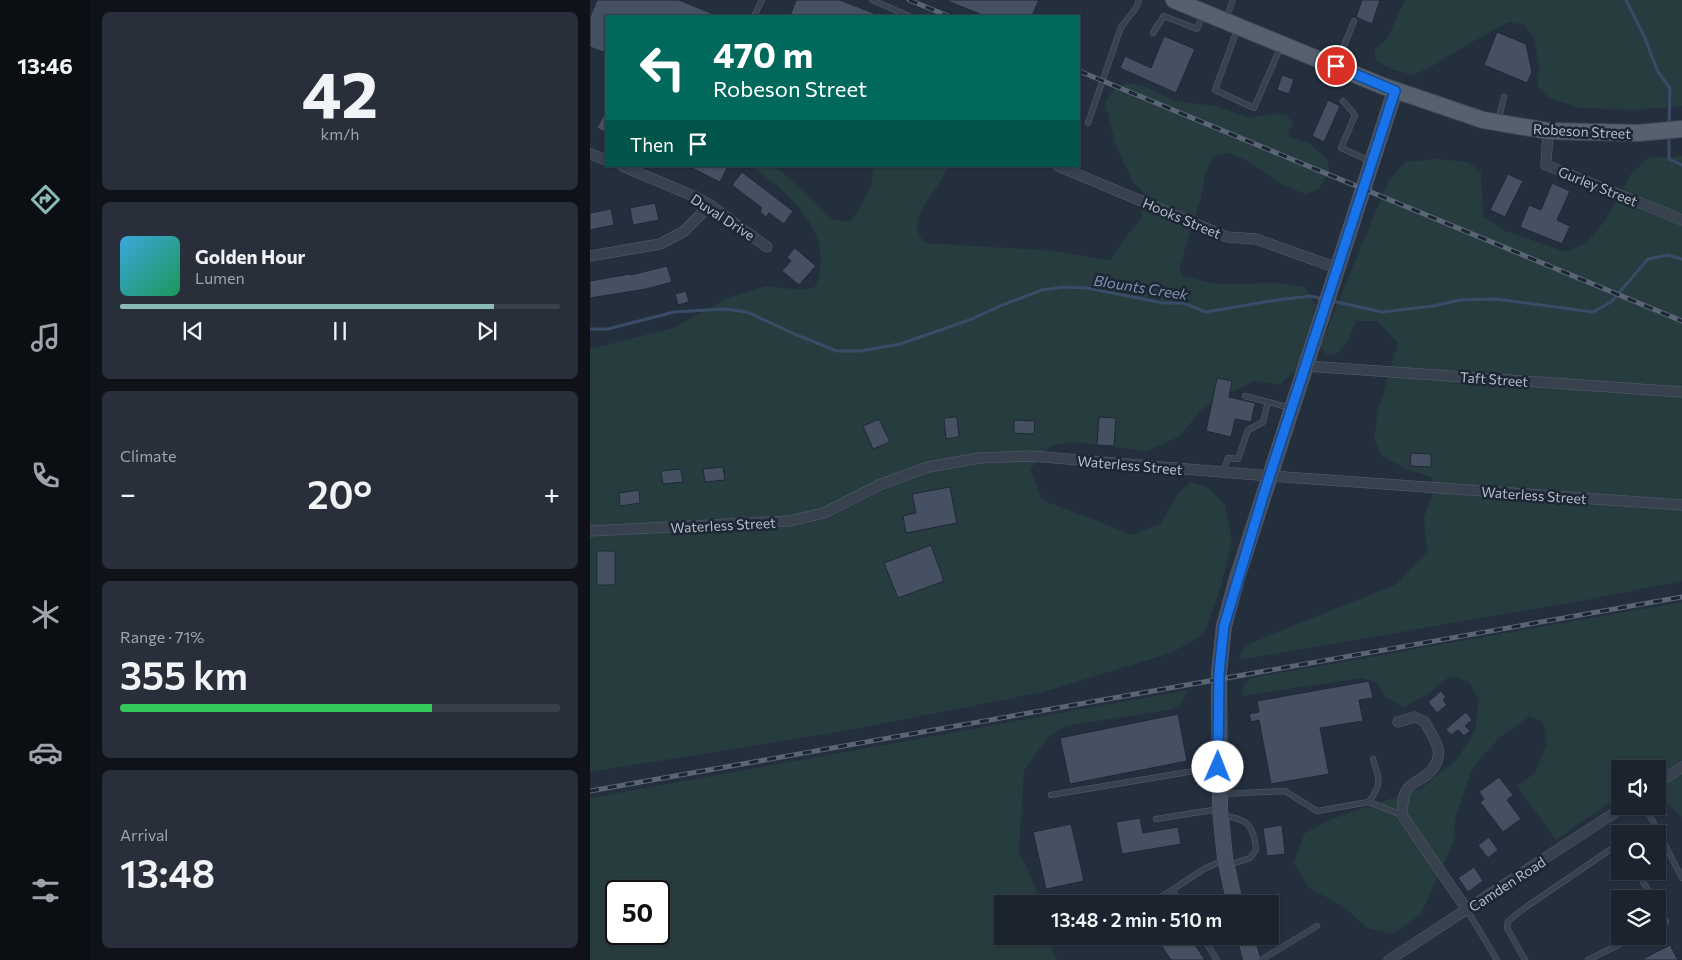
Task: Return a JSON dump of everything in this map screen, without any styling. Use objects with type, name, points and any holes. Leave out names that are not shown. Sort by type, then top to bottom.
[{"type":"main road","name":"Robeson Street","points":[[1181,1],[1395,91],[1473,117],[1548,131],[1631,133],[1682,129]]},
{"type":"main road","points":[[1233,895],[1226,862],[1218,767],[1219,673],[1224,626],[1237,578],[1395,91]]},
{"type":"main road","points":[[1247,945],[1252,960]]},
{"type":"street","name":"Gurley Street","points":[[1548,131],[1546,165],[1682,220]]},
{"type":"street","points":[[590,154],[605,160]]},
{"type":"street","name":"Duval Drive","points":[[624,167],[696,197],[710,205],[767,247]]},
{"type":"street","name":"Hooks Street","points":[[1060,167],[1227,236],[1256,239],[1337,268]]},
{"type":"street","points":[[590,256],[660,244],[683,232],[710,205]]},
{"type":"street","name":"Taft Street","points":[[1306,366],[1682,392]]},
{"type":"street","name":"Waterless Street","points":[[590,531],[789,522],[824,513],[880,485],[936,465],[979,458],[1031,456],[1270,476],[1682,505]]},
{"type":"street","points":[[1398,722],[1414,717],[1424,721],[1438,745],[1438,760],[1428,774],[1413,783],[1405,793],[1402,815],[1467,910]]},
{"type":"street","points":[[1666,778],[1682,767]]},
{"type":"street","name":"Camden Road","points":[[1389,960],[1611,815]]},
{"type":"lane","points":[[754,15],[762,0]]},
{"type":"lane","points":[[872,0],[907,15]]},
{"type":"lane","points":[[1088,123],[1121,27],[1136,8],[1139,0]]},
{"type":"lane","points":[[1233,0],[1232,24],[1215,90],[1254,108],[1282,44]]},
{"type":"lane","points":[[1153,33],[1164,16],[1197,28],[1204,12]]},
{"type":"lane","points":[[1336,66],[1354,21]]},
{"type":"lane","points":[[1498,123],[1504,97]]},
{"type":"lane","points":[[1343,101],[1355,115],[1341,148],[1373,162]]},
{"type":"lane","points":[[1245,396],[1292,408]]},
{"type":"lane","points":[[1223,472],[1228,458],[1238,459],[1248,430],[1263,422],[1268,402]]},
{"type":"lane","points":[[1369,802],[1380,780],[1373,758]]},
{"type":"lane","points":[[1051,795],[1218,767]]},
{"type":"lane","points":[[1156,819],[1220,807],[1285,791],[1317,811],[1369,802],[1402,815]]},
{"type":"lane","points":[[1164,895],[1204,869],[1226,862],[1250,858],[1256,850],[1254,834],[1249,824],[1220,807]]},
{"type":"lane","points":[[1650,815],[1682,878]]},
{"type":"lane","points":[[1525,960],[1507,928],[1508,921],[1611,849]]},
{"type":"lane","points":[[1172,890],[1175,895]]},
{"type":"lane","points":[[1467,910],[1497,960]]},
{"type":"lane","points":[[1261,960],[1316,926]]},
{"type":"lane","points":[[1208,945],[1217,960]]},
{"type":"lane","points":[[1588,960],[1618,945]]},
{"type":"green space","points":[[1405,0],[1682,0],[1682,106],[1636,110],[1581,108],[1549,98],[1538,87],[1539,63],[1534,38],[1524,25],[1509,22],[1413,75],[1394,70],[1376,61],[1374,50],[1387,39]]},
{"type":"green space","points":[[1128,83],[1145,86],[1174,101],[1216,106],[1251,118],[1272,114],[1287,115],[1293,124],[1288,133],[1290,137],[1310,144],[1326,158],[1330,170],[1319,189],[1305,194],[1279,183],[1248,161],[1228,153],[1214,156],[1206,171],[1201,197],[1179,268],[1183,276],[1215,284],[1274,283],[1305,287],[1316,305],[1296,370],[1280,385],[1253,381],[1202,409],[1180,436],[1147,451],[1073,442],[1051,446],[1030,469],[1042,500],[1133,535],[1161,523],[1177,495],[1190,482],[1207,487],[1225,505],[1232,540],[1221,587],[1203,635],[1171,653],[1043,692],[850,730],[590,772],[590,349],[673,328],[728,298],[766,286],[801,290],[815,287],[820,268],[820,250],[815,233],[806,217],[794,202],[751,167],[775,167],[802,189],[833,220],[851,221],[870,188],[872,167],[948,167],[925,205],[917,225],[919,234],[926,243],[1055,251],[1110,261],[1127,235],[1141,219],[1146,195],[1133,182],[1116,146],[1105,102],[1114,90]]},
{"type":"green space","points":[[1682,156],[1682,581],[1591,599],[1239,660],[1245,646],[1395,585],[1427,552],[1424,517],[1433,493],[1432,477],[1407,470],[1381,455],[1374,438],[1378,412],[1398,343],[1377,321],[1356,321],[1348,340],[1338,353],[1327,355],[1320,346],[1388,182],[1405,162],[1437,159],[1468,162],[1481,172],[1483,216],[1505,231],[1566,252],[1586,243],[1604,222],[1631,174],[1649,157]]},
{"type":"green space","points":[[1682,602],[1682,817],[1666,802],[1666,760],[1611,760],[1611,801],[1556,840],[1517,786],[1535,773],[1547,743],[1543,722],[1530,716],[1500,737],[1473,767],[1456,816],[1453,842],[1421,914],[1392,934],[1367,928],[1343,906],[1309,888],[1294,863],[1304,834],[1326,821],[1422,788],[1457,759],[1475,731],[1479,700],[1469,682],[1450,676],[1425,696],[1404,707],[1384,696],[1378,683],[1361,678],[1242,696],[1243,686],[1251,678]]},
{"type":"green space","points":[[1188,690],[1181,704],[1173,709],[1066,726],[1048,737],[1024,771],[1019,852],[1038,895],[994,895],[994,945],[1052,945],[1053,952],[1058,960],[590,960],[590,798]]},
{"type":"building","points":[[597,0],[679,0],[716,15],[605,15],[605,53],[590,47],[590,17]]},
{"type":"building","points":[[796,0],[840,0],[878,15],[790,15]]},
{"type":"building","points":[[945,0],[1039,0],[1032,15],[982,15]]},
{"type":"building","points":[[1362,0],[1380,0],[1372,24],[1356,17]]},
{"type":"building","points":[[1497,32],[1526,44],[1532,72],[1527,83],[1484,65]]},
{"type":"building","points":[[1164,36],[1195,49],[1176,93],[1120,68],[1125,56],[1151,68]]},
{"type":"building","points":[[1282,75],[1294,79],[1289,94],[1277,90]]},
{"type":"building","points":[[1328,100],[1340,106],[1324,142],[1312,136]]},
{"type":"building","points":[[605,112],[605,132],[597,128]]},
{"type":"building","points":[[690,167],[728,167],[720,182]]},
{"type":"building","points":[[742,172],[793,211],[784,224],[769,213],[766,217],[760,212],[762,208],[732,185]]},
{"type":"building","points":[[1508,174],[1523,181],[1505,217],[1490,210]]},
{"type":"building","points":[[1552,183],[1570,191],[1557,220],[1570,226],[1562,244],[1520,227],[1529,205],[1541,210]]},
{"type":"building","points":[[655,203],[659,220],[633,225],[630,208]]},
{"type":"building","points":[[611,209],[614,225],[590,230],[590,213]]},
{"type":"building","points":[[795,248],[816,266],[799,285],[782,271],[791,261],[787,257]]},
{"type":"building","points":[[667,266],[672,282],[646,289],[590,298],[590,281],[631,275]]},
{"type":"building","points":[[686,291],[689,302],[678,305],[675,294]]},
{"type":"building","points":[[1217,378],[1232,381],[1229,397],[1255,403],[1251,422],[1235,419],[1231,437],[1206,431]]},
{"type":"building","points":[[957,417],[959,437],[946,439],[944,418]]},
{"type":"building","points":[[1099,417],[1116,418],[1114,446],[1097,445]]},
{"type":"building","points":[[879,419],[890,442],[873,449],[863,426]]},
{"type":"building","points":[[1014,420],[1035,421],[1034,434],[1014,433]]},
{"type":"building","points":[[1411,453],[1431,454],[1431,467],[1410,466]]},
{"type":"building","points":[[723,467],[725,480],[705,482],[703,469]]},
{"type":"building","points":[[681,469],[683,482],[663,484],[661,471]]},
{"type":"building","points":[[950,487],[957,523],[906,533],[903,516],[916,513],[912,494]]},
{"type":"building","points":[[639,490],[640,503],[620,506],[619,493]]},
{"type":"building","points":[[931,545],[944,581],[898,598],[884,563]]},
{"type":"building","points":[[597,551],[615,551],[615,585],[597,585]]},
{"type":"building","points":[[1369,681],[1373,698],[1359,700],[1363,721],[1320,728],[1329,774],[1271,784],[1259,720],[1251,722],[1249,714],[1259,712],[1257,701]]},
{"type":"building","points":[[1441,691],[1446,697],[1443,700],[1447,705],[1437,713],[1428,702]]},
{"type":"building","points":[[1466,712],[1472,720],[1465,726],[1470,731],[1464,736],[1458,730],[1451,735],[1446,729]]},
{"type":"building","points":[[1178,714],[1187,761],[1070,784],[1060,738]]},
{"type":"building","points":[[1499,777],[1513,795],[1507,800],[1521,819],[1503,832],[1480,802],[1484,799],[1479,792]]},
{"type":"building","points":[[1140,818],[1143,833],[1178,827],[1181,844],[1122,854],[1116,822]]},
{"type":"building","points":[[1071,824],[1084,881],[1046,889],[1033,832]]},
{"type":"building","points":[[1282,825],[1285,854],[1267,856],[1263,828]]},
{"type":"building","points":[[1489,837],[1498,850],[1488,858],[1478,845]]},
{"type":"building","points":[[1474,867],[1483,881],[1468,892],[1458,878]]},
{"type":"building","points":[[1161,945],[1195,945],[1205,960],[1171,960]]},
{"type":"building","points":[[1670,945],[1678,960],[1641,960]]},
{"type":"waterway","points":[[1626,0],[1644,36],[1658,72],[1670,88],[1669,126]]},
{"type":"waterway","points":[[1669,135],[1669,159],[1682,165]]},
{"type":"waterway","name":"Blounts Creek","points":[[1332,301],[1382,312],[1433,306],[1460,300],[1496,299],[1593,312],[1611,302],[1648,259],[1668,255],[1682,259]]},
{"type":"waterway","name":"Blounts Creek","points":[[590,329],[608,329],[674,312],[725,309],[747,312],[837,351],[860,351],[900,344],[972,319],[1042,290],[1064,287],[1087,288],[1163,303],[1183,303],[1206,312],[1311,296],[1323,299]]},
{"type":"railway","points":[[909,0],[946,15]]},
{"type":"railway","points":[[1080,71],[1682,321]]},
{"type":"railway","points":[[590,791],[1682,597]]},
{"type":"route","points":[[1218,767],[1219,673],[1224,626],[1264,493],[1395,91],[1336,66]]}]
